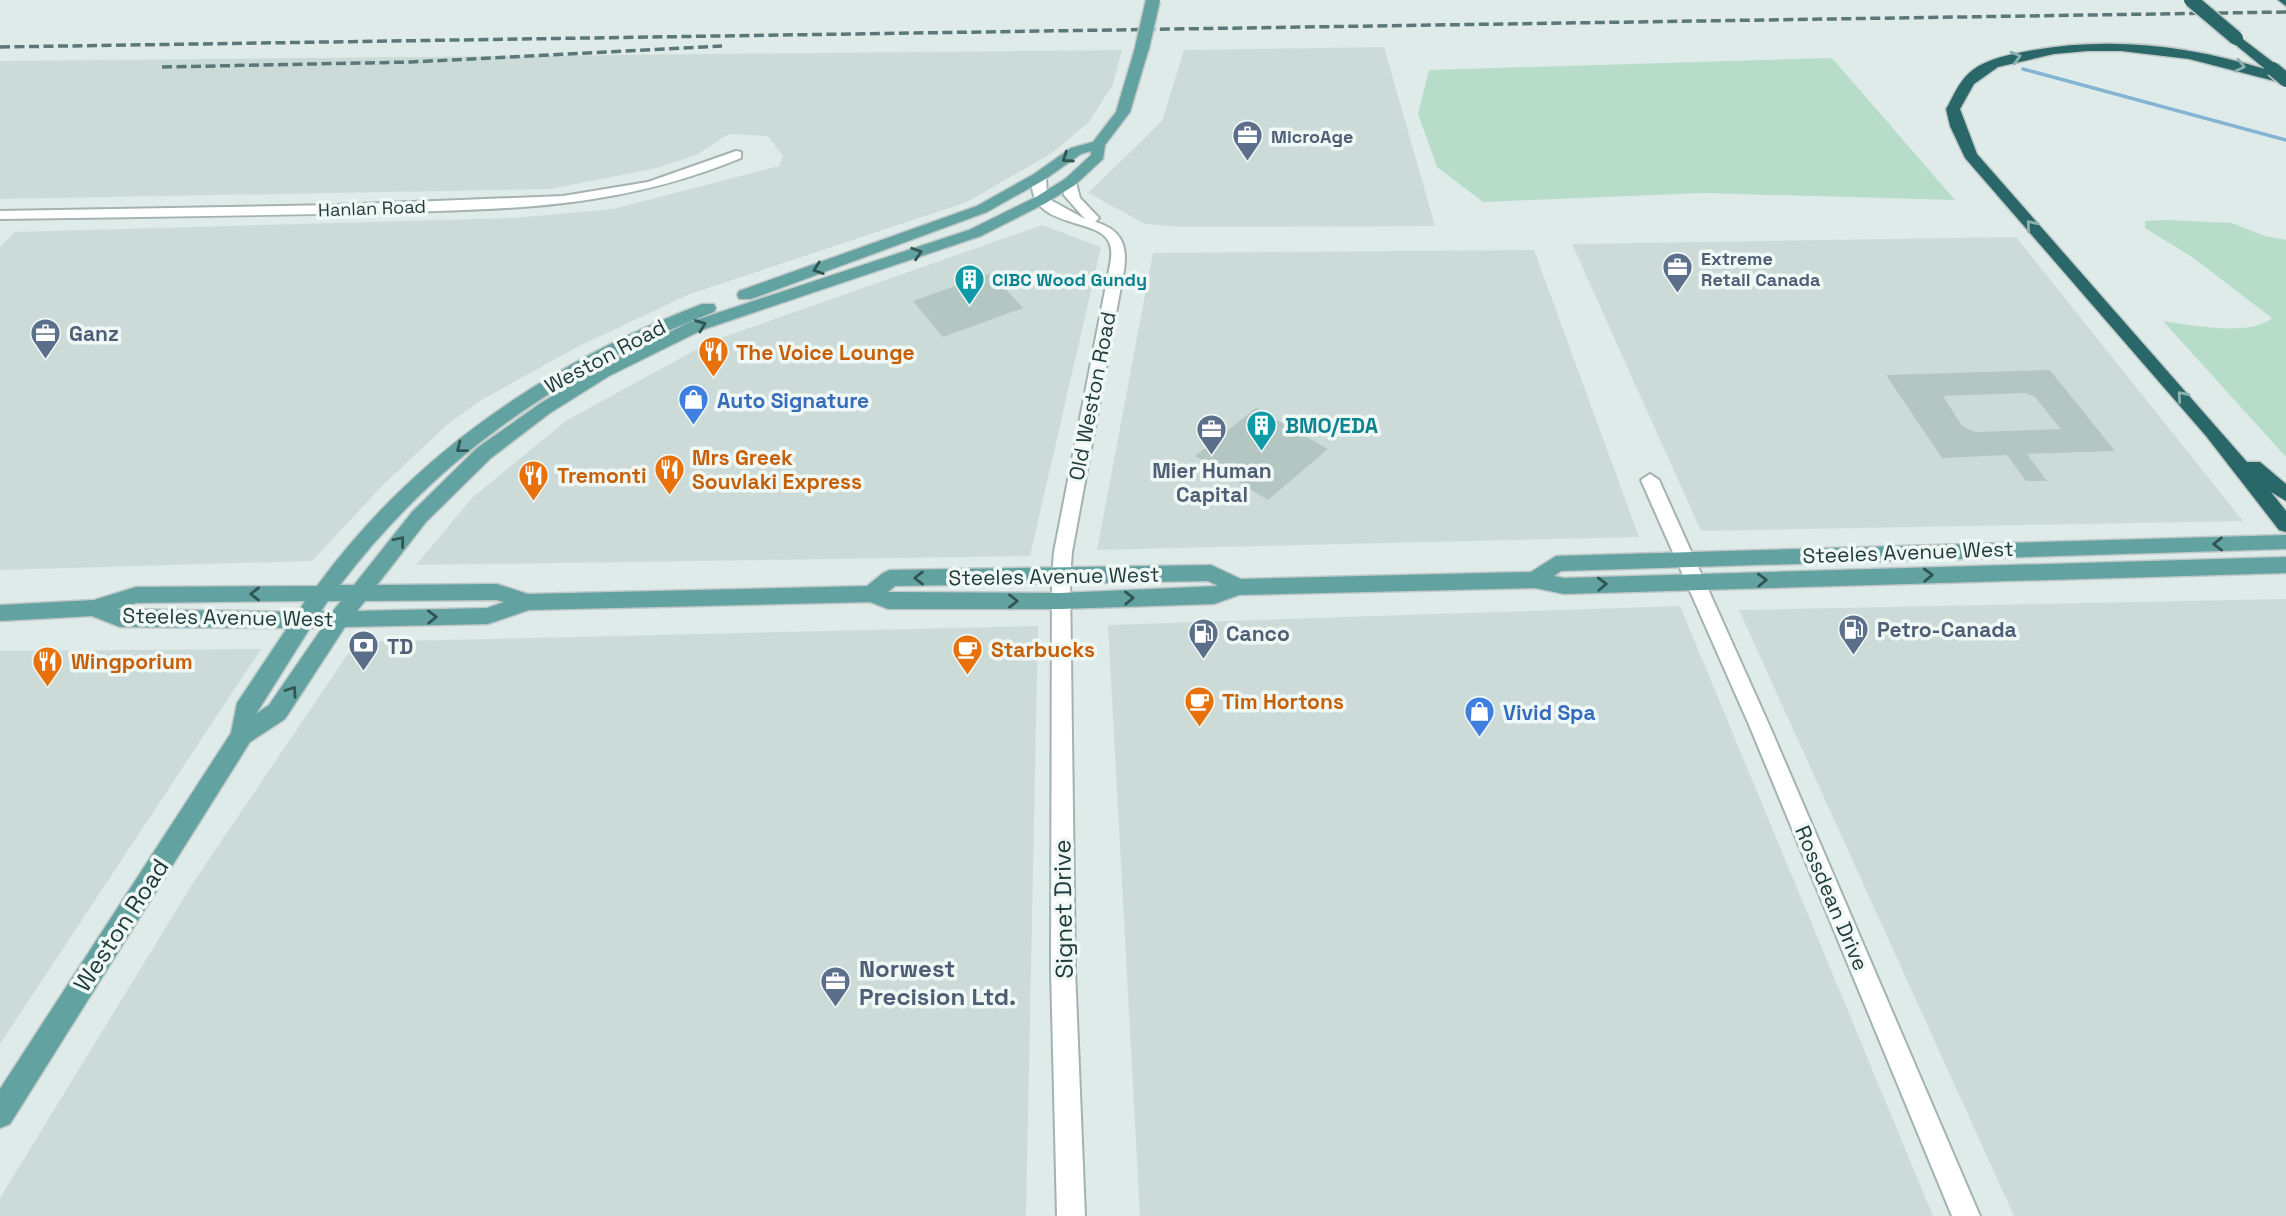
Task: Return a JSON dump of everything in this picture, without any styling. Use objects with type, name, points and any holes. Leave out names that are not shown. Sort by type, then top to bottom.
[{"type":"highway","points":[[2192,0],[2286,80]]},
{"type":"highway","points":[[2286,80],[2255,69],[2207,59],[2155,51],[2083,46],[2046,50],[1989,66],[1969,80],[1953,109],[1957,126],[1970,155],[2213,432],[2286,525]]},
{"type":"highway","points":[[2213,432],[2286,494]]},
{"type":"main road","name":"Weston Road","points":[[242,735],[245,709],[340,570],[382,521],[436,468],[514,406],[586,362],[680,317],[982,209],[1039,177],[1076,151],[1098,145],[1124,112],[1153,0]]},
{"type":"main road","name":"Weston Road","points":[[0,1114],[242,735],[277,712],[339,620],[419,517],[484,453],[544,409],[603,372],[695,326],[975,233],[1041,200],[1070,182],[1098,156],[1098,145]]},
{"type":"main road","name":"Steeles Avenue West","points":[[94,608],[120,619],[339,620],[488,616],[528,602],[873,594],[888,601],[1060,601],[1214,596],[1238,587],[1535,580],[1564,586],[1689,571],[1972,550],[2286,542]]},
{"type":"main road","name":"Steeles Avenue West","points":[[1689,571],[2286,565]]},
{"type":"main road","name":"Steeles Avenue West","points":[[873,594],[890,578],[1211,573],[1238,587]]},
{"type":"main road","name":"Steeles Avenue West","points":[[0,613],[94,608],[136,595],[497,592],[528,602]]},
{"type":"street","name":"Hanlan Road","points":[[1,216],[327,210],[577,200],[682,179],[736,155]]},
{"type":"street","points":[[1039,177],[1041,200]]},
{"type":"street","name":"Old Weston Road","points":[[1060,601],[1063,552],[1118,252],[1116,242],[1096,225],[1091,215],[1074,203],[1069,192],[1070,182]]},
{"type":"street","name":"Old Weston Road","points":[[1041,200],[1078,221],[1096,225]]},
{"type":"street","name":"Rossdean Drive","points":[[1650,480],[1760,727],[1966,1216]]},
{"type":"street","name":"Signet Drive","points":[[1060,601],[1063,969],[1071,1216]]},
{"type":"shaded area","points":[[1384,47],[1435,226],[1181,227],[1145,224],[1088,193],[1162,121],[1184,50]]},
{"type":"shaded area","points":[[1122,50],[1113,84],[1089,122],[1052,153],[967,202],[690,294],[579,346],[478,402],[448,424],[384,484],[312,561],[0,570],[0,247],[15,232],[514,218],[613,209],[779,166],[783,156],[768,136],[729,134],[696,155],[657,168],[550,189],[0,199],[0,61]]},
{"type":"shaded area","points":[[1042,225],[1101,247],[1030,556],[416,565],[472,498],[567,420],[712,341]]},
{"type":"shaded area","points":[[2016,237],[2243,521],[1701,531],[1572,244]]},
{"type":"shaded area","points":[[1534,250],[1639,537],[1097,550],[1153,253]]},
{"type":"shaded area","points":[[2286,599],[2286,1216],[2014,1216],[1739,610]]},
{"type":"shaded area","points":[[1680,606],[1933,1216],[1140,1216],[1108,625]]},
{"type":"shaded area","points":[[1038,626],[1026,1216],[0,1216],[0,1198],[193,883],[356,642]]},
{"type":"shaded area","points":[[261,649],[0,1044],[0,651]]},
{"type":"green space","points":[[1832,58],[1955,200],[1703,193],[1483,202],[1437,167],[1418,114],[1429,70]]},
{"type":"green space","points":[[2145,221],[2232,223],[2265,236],[2286,240],[2286,457],[2163,321],[2235,328],[2262,324],[2272,318],[2192,257],[2145,228]]},
{"type":"building","name":"CIBC Wood Gundy","points":[[991,273],[1023,308],[943,337],[913,301]]},
{"type":"building","points":[[2050,370],[2115,451],[2027,454],[2047,481],[2026,481],[2007,455],[1942,458],[1886,375]],"holes":[[[2025,393],[2035,397],[2061,429],[1975,432],[1962,426],[1943,396]]]},
{"type":"building","name":"BMO/EDA","points":[[1256,408],[1328,449],[1268,500],[1195,456]]},
{"type":"waterway","points":[[2023,69],[2286,140]]},
{"type":"railway","points":[[0,47],[2286,12]]},
{"type":"railway","points":[[162,67],[411,62],[722,46]]},
{"type":"place","name":"MicroAge","points":[[1248,163]]},
{"type":"place","name":"Extreme Retail Canada","points":[[1678,295]]},
{"type":"place","name":"CIBC Wood Gundy","points":[[969,306]]},
{"type":"place","name":"Ganz","points":[[46,360]]},
{"type":"place","name":"The Voice Lounge","points":[[713,379]]},
{"type":"place","name":"Auto Signature","points":[[694,427]]},
{"type":"place","name":"BMO/EDA","points":[[1262,452]]},
{"type":"place","name":"Mier Human Capital","points":[[1212,457]]},
{"type":"place","name":"Mrs Greek Souvlaki Express","points":[[669,496]]},
{"type":"place","name":"Tremonti","points":[[534,502]]},
{"type":"place","name":"Petro-Canada","points":[[1854,656]]},
{"type":"place","name":"Canco","points":[[1203,660]]},
{"type":"place","name":"TD","points":[[364,673]]},
{"type":"place","name":"Starbucks","points":[[968,676]]},
{"type":"place","name":"Wingporium","points":[[48,688]]},
{"type":"place","name":"Tim Hortons","points":[[1199,728]]},
{"type":"place","name":"Vivid Spa","points":[[1480,739]]},
{"type":"place","name":"Norwest Precision Ltd.","points":[[836,1009]]}]
